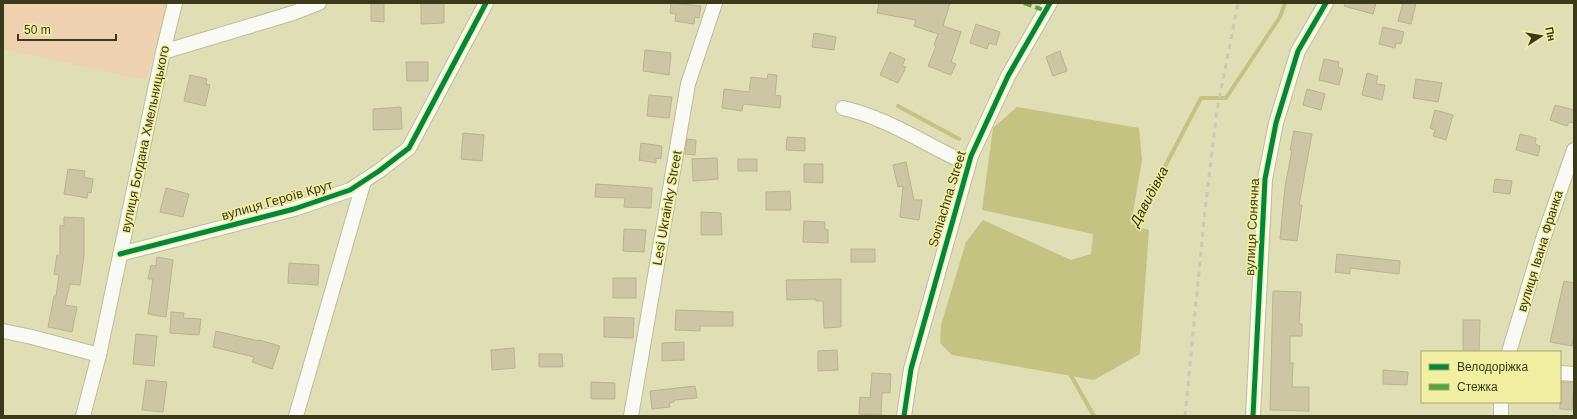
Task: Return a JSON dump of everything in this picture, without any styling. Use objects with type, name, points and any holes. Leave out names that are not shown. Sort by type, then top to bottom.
[{"type":"street","name":"вулиця Богдана Хмельницького","points":[[83,416],[99,355],[163,52],[175,3]]},
{"type":"street","points":[[163,52],[293,13],[319,3]]},
{"type":"street","name":"вулиця Героїв Крут","points":[[120,254],[294,209],[350,190],[364,181],[409,148],[486,3]]},
{"type":"street","name":"Lesi Ukrainky Street","points":[[631,416],[688,84],[715,3]]},
{"type":"street","name":"Soniachna Street","points":[[904,416],[911,369],[970,156],[1008,76],[1050,3]]},
{"type":"street","name":"вулиця Сонячна","points":[[1253,416],[1265,179],[1276,123],[1298,52],[1326,3]]},
{"type":"street","points":[[843,108],[863,112],[880,119],[968,164]]},
{"type":"street","name":"вулиця Івана Франка","points":[[1509,351],[1543,239],[1574,150]]},
{"type":"street","points":[[296,416],[364,181]]},
{"type":"street","points":[[3,331],[32,337],[99,355]]},
{"type":"street","points":[[1561,373],[1574,374]]},
{"type":"street","points":[[1501,403],[1501,416]]},
{"type":"shaded area","points":[[3,3],[168,3],[146,80],[3,49]]},
{"type":"shaded area","points":[[1017,107],[1139,128],[1142,160],[1131,225],[1149,230],[1140,354],[1094,380],[952,355],[940,343],[941,325],[966,242],[983,220],[1071,260],[1091,254],[1093,234],[982,210],[993,128]]},
{"type":"building","points":[[371,3],[384,3],[384,22],[371,21]]},
{"type":"building","points":[[421,3],[444,3],[444,23],[421,24]]},
{"type":"building","points":[[671,3],[701,6],[699,18],[695,17],[694,24],[675,21],[676,14],[670,13]]},
{"type":"building","points":[[879,3],[950,3],[943,26],[961,32],[951,62],[956,64],[951,75],[928,66],[936,46],[934,45],[938,34],[914,26],[916,20],[877,13]]},
{"type":"building","points":[[1345,3],[1376,3],[1373,14],[1344,6]]},
{"type":"building","points":[[1403,3],[1416,3],[1411,24],[1398,21]]},
{"type":"building","points":[[976,24],[1000,32],[996,45],[989,43],[987,49],[970,43]]},
{"type":"building","points":[[1383,27],[1404,32],[1401,44],[1396,43],[1395,48],[1379,44]]},
{"type":"building","points":[[814,33],[836,37],[834,50],[812,47]]},
{"type":"building","points":[[645,50],[671,53],[669,75],[643,71]]},
{"type":"building","points":[[1060,51],[1067,71],[1053,76],[1046,57]]},
{"type":"building","points":[[890,52],[905,59],[902,66],[906,67],[898,83],[880,75]]},
{"type":"building","points":[[1324,59],[1339,62],[1338,67],[1343,69],[1339,85],[1319,80]]},
{"type":"building","points":[[406,62],[428,62],[428,81],[407,81]]},
{"type":"building","points":[[1367,73],[1378,76],[1376,84],[1385,85],[1382,100],[1362,95]]},
{"type":"building","points":[[768,74],[777,75],[775,95],[781,96],[780,108],[743,104],[742,111],[722,108],[724,89],[749,92],[751,77],[767,79]]},
{"type":"building","points":[[190,75],[207,79],[206,84],[210,85],[205,106],[184,101]]},
{"type":"building","points":[[1416,79],[1442,83],[1438,102],[1413,98]]},
{"type":"building","points":[[1307,89],[1325,94],[1321,110],[1303,105]]},
{"type":"building","points":[[649,95],[672,97],[669,118],[647,116]]},
{"type":"building","points":[[1555,105],[1574,110],[1574,123],[1569,122],[1567,126],[1550,120]]},
{"type":"building","points":[[401,107],[402,129],[373,130],[373,109]]},
{"type":"building","points":[[1435,110],[1453,115],[1446,140],[1433,136],[1435,130],[1430,128]]},
{"type":"building","points":[[1294,131],[1312,134],[1299,205],[1302,205],[1297,241],[1280,239],[1285,187]]},
{"type":"building","points":[[463,133],[484,135],[482,161],[461,159]]},
{"type":"building","points":[[1520,134],[1536,138],[1535,144],[1540,146],[1538,156],[1516,150]]},
{"type":"building","points":[[787,137],[805,138],[805,151],[786,150]]},
{"type":"building","points":[[687,139],[696,140],[695,155],[685,154]]},
{"type":"building","points":[[641,143],[662,146],[661,159],[656,158],[656,163],[639,160]]},
{"type":"building","points":[[717,158],[718,179],[693,181],[692,159]]},
{"type":"building","points":[[738,159],[757,159],[757,171],[738,171]]},
{"type":"building","points":[[906,162],[914,200],[922,200],[919,220],[900,217],[903,186],[898,187],[893,165]]},
{"type":"building","points":[[804,164],[823,164],[823,183],[804,182]]},
{"type":"building","points":[[68,169],[85,171],[84,177],[93,179],[91,193],[88,192],[87,198],[64,194]]},
{"type":"building","points":[[1495,179],[1512,181],[1510,194],[1493,192]]},
{"type":"building","points":[[596,184],[652,188],[651,208],[624,207],[625,198],[595,197]]},
{"type":"building","points":[[166,188],[189,194],[183,217],[160,212]]},
{"type":"building","points":[[790,191],[791,210],[766,210],[766,192]]},
{"type":"building","points":[[701,212],[721,213],[722,235],[701,235]]},
{"type":"building","points":[[64,217],[84,218],[84,255],[80,285],[70,284],[65,305],[77,307],[72,332],[48,327],[54,296],[56,296],[59,275],[54,274],[57,255],[60,255],[60,225],[64,226]]},
{"type":"building","points":[[804,221],[825,222],[825,229],[828,230],[828,243],[803,242]]},
{"type":"building","points":[[624,229],[646,230],[644,252],[623,251]]},
{"type":"building","points":[[851,249],[875,249],[875,262],[851,262]]},
{"type":"building","points":[[1337,254],[1400,261],[1399,274],[1350,268],[1350,274],[1335,272]]},
{"type":"building","points":[[157,257],[173,260],[166,317],[148,314],[153,279],[148,279],[151,265],[156,266]]},
{"type":"building","points":[[289,263],[319,265],[318,285],[288,283]]},
{"type":"building","points":[[613,278],[636,278],[636,298],[613,298]]},
{"type":"building","points":[[841,279],[841,327],[824,328],[823,301],[816,301],[816,299],[787,300],[786,280]]},
{"type":"building","points":[[1564,281],[1574,283],[1574,335],[1572,346],[1550,342]]},
{"type":"building","points":[[1273,291],[1301,292],[1299,324],[1302,324],[1302,336],[1290,336],[1290,363],[1293,363],[1292,387],[1309,387],[1309,411],[1270,410]]},
{"type":"building","points":[[676,310],[733,312],[733,326],[700,326],[700,331],[675,330]]},
{"type":"building","points":[[171,312],[184,313],[183,318],[201,319],[199,335],[170,333]]},
{"type":"building","points":[[604,317],[634,318],[633,338],[604,337]]},
{"type":"building","points":[[1463,320],[1480,320],[1479,351],[1463,351]]},
{"type":"building","points":[[216,331],[280,346],[272,369],[252,362],[254,357],[213,347]]},
{"type":"building","points":[[136,334],[157,336],[154,366],[133,364]]},
{"type":"building","points":[[684,342],[684,360],[662,361],[662,343]]},
{"type":"building","points":[[514,348],[515,368],[492,370],[491,350]]},
{"type":"building","points":[[837,350],[838,370],[818,371],[818,351]]},
{"type":"building","points":[[539,354],[562,354],[563,367],[539,367]]},
{"type":"building","points":[[1383,370],[1408,372],[1407,385],[1383,384]]},
{"type":"building","points":[[872,373],[891,374],[890,393],[882,393],[881,415],[859,414],[860,397],[870,398]]},
{"type":"building","points":[[146,380],[167,382],[163,412],[142,410]]},
{"type":"building","points":[[591,382],[615,383],[615,399],[591,399]]},
{"type":"building","points":[[1561,382],[1574,382],[1572,410],[1560,409]]},
{"type":"building","points":[[695,386],[697,398],[674,400],[674,402],[669,403],[670,407],[652,409],[650,391]]},
{"type":"waterway","name":"Давидівка","points":[[1131,231],[1201,98],[1226,98],[1280,17],[1285,3]]},
{"type":"waterway","points":[[898,106],[959,139]]},
{"type":"waterway","name":"Давидівка","points":[[1069,372],[1094,416]]},
{"type":"railway","points":[[1185,416],[1205,210],[1217,110],[1238,3]]},
{"type":"marked path","points":[[1024,3],[1046,11]]},
{"type":"cycle path","points":[[120,254],[294,209],[350,190],[379,171],[409,148],[486,3]]},
{"type":"cycle path","points":[[904,416],[911,369],[971,156],[1008,76],[1050,3]]},
{"type":"cycle path","points":[[1253,416],[1265,179],[1276,123],[1298,51],[1326,3]]}]
